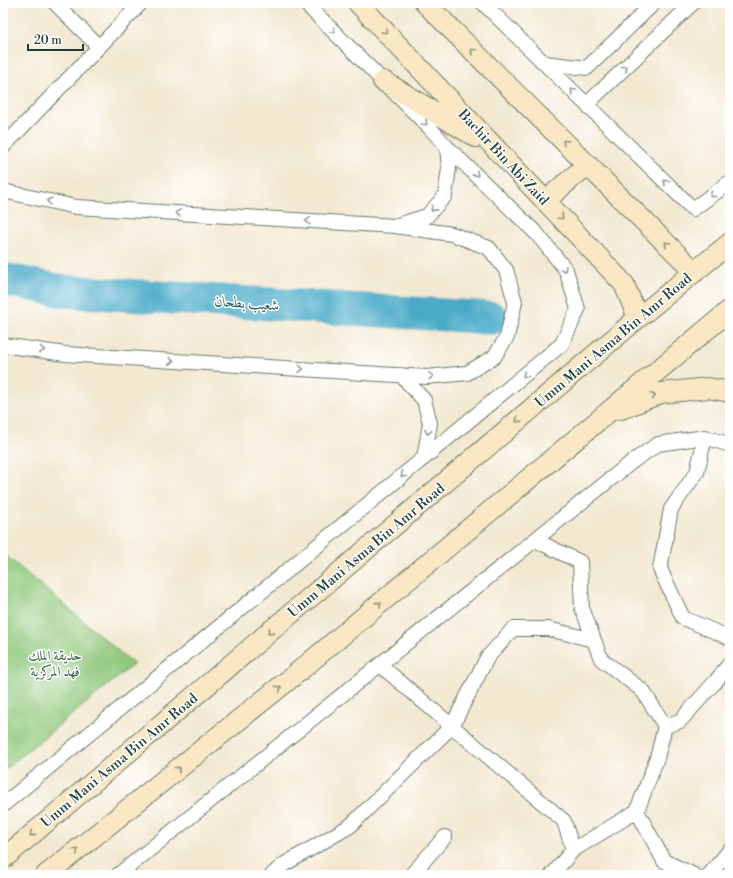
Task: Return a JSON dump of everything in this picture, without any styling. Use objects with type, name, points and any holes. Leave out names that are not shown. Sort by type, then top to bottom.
[{"type":"main road","name":"Bachir Bin Abi Zaid","points":[[358,3],[624,284],[638,318]]},
{"type":"main road","points":[[425,3],[694,272]]},
{"type":"main road","points":[[383,81],[496,149]]},
{"type":"main road","points":[[545,201],[587,164]]},
{"type":"main road","name":"Umm Mani Asma Bin Amr Road","points":[[3,859],[638,318],[730,242]]},
{"type":"main road","points":[[46,875],[291,678],[730,310]]},
{"type":"main road","points":[[604,416],[661,393],[708,388],[730,392]]},
{"type":"street","points":[[55,3],[99,47]]},
{"type":"street","points":[[3,147],[141,3]]},
{"type":"street","points":[[3,804],[562,344],[578,309],[566,270],[537,234],[305,3]]},
{"type":"street","points":[[483,3],[693,209],[730,182]]},
{"type":"street","points":[[545,63],[587,68],[654,3]]},
{"type":"street","points":[[587,104],[694,3]]},
{"type":"street","points":[[395,226],[427,216],[445,196],[449,168],[448,147]]},
{"type":"street","points":[[3,191],[76,207],[395,226],[452,234],[489,248],[506,270],[515,302],[507,337],[494,358],[467,373],[427,377],[66,354],[3,345]]},
{"type":"street","points":[[401,375],[424,400],[430,423],[424,458]]},
{"type":"street","points":[[705,437],[697,472],[671,509],[660,569],[683,618],[730,638]]},
{"type":"street","points":[[118,875],[633,461],[658,444],[705,437],[730,445]]},
{"type":"street","points":[[535,540],[580,562],[582,608],[601,659],[643,691],[665,726],[657,758],[636,811],[572,850],[552,875]]},
{"type":"street","points":[[272,875],[283,865],[350,826],[452,726],[488,658],[513,630],[548,629],[594,640]]},
{"type":"street","points":[[665,726],[680,721],[730,663]]},
{"type":"street","points":[[380,665],[564,821],[572,850]]},
{"type":"street","points":[[636,811],[664,861],[694,875]]},
{"type":"street","points":[[411,875],[445,837]]},
{"type":"street","points":[[709,875],[730,850]]},
{"type":"green space","name":"حدیقة الملك فهد المركزية","points":[[3,553],[134,664],[3,771]]},
{"type":"waterway","name":"شعيب بطحان","points":[[3,279],[62,291],[492,318]]}]
